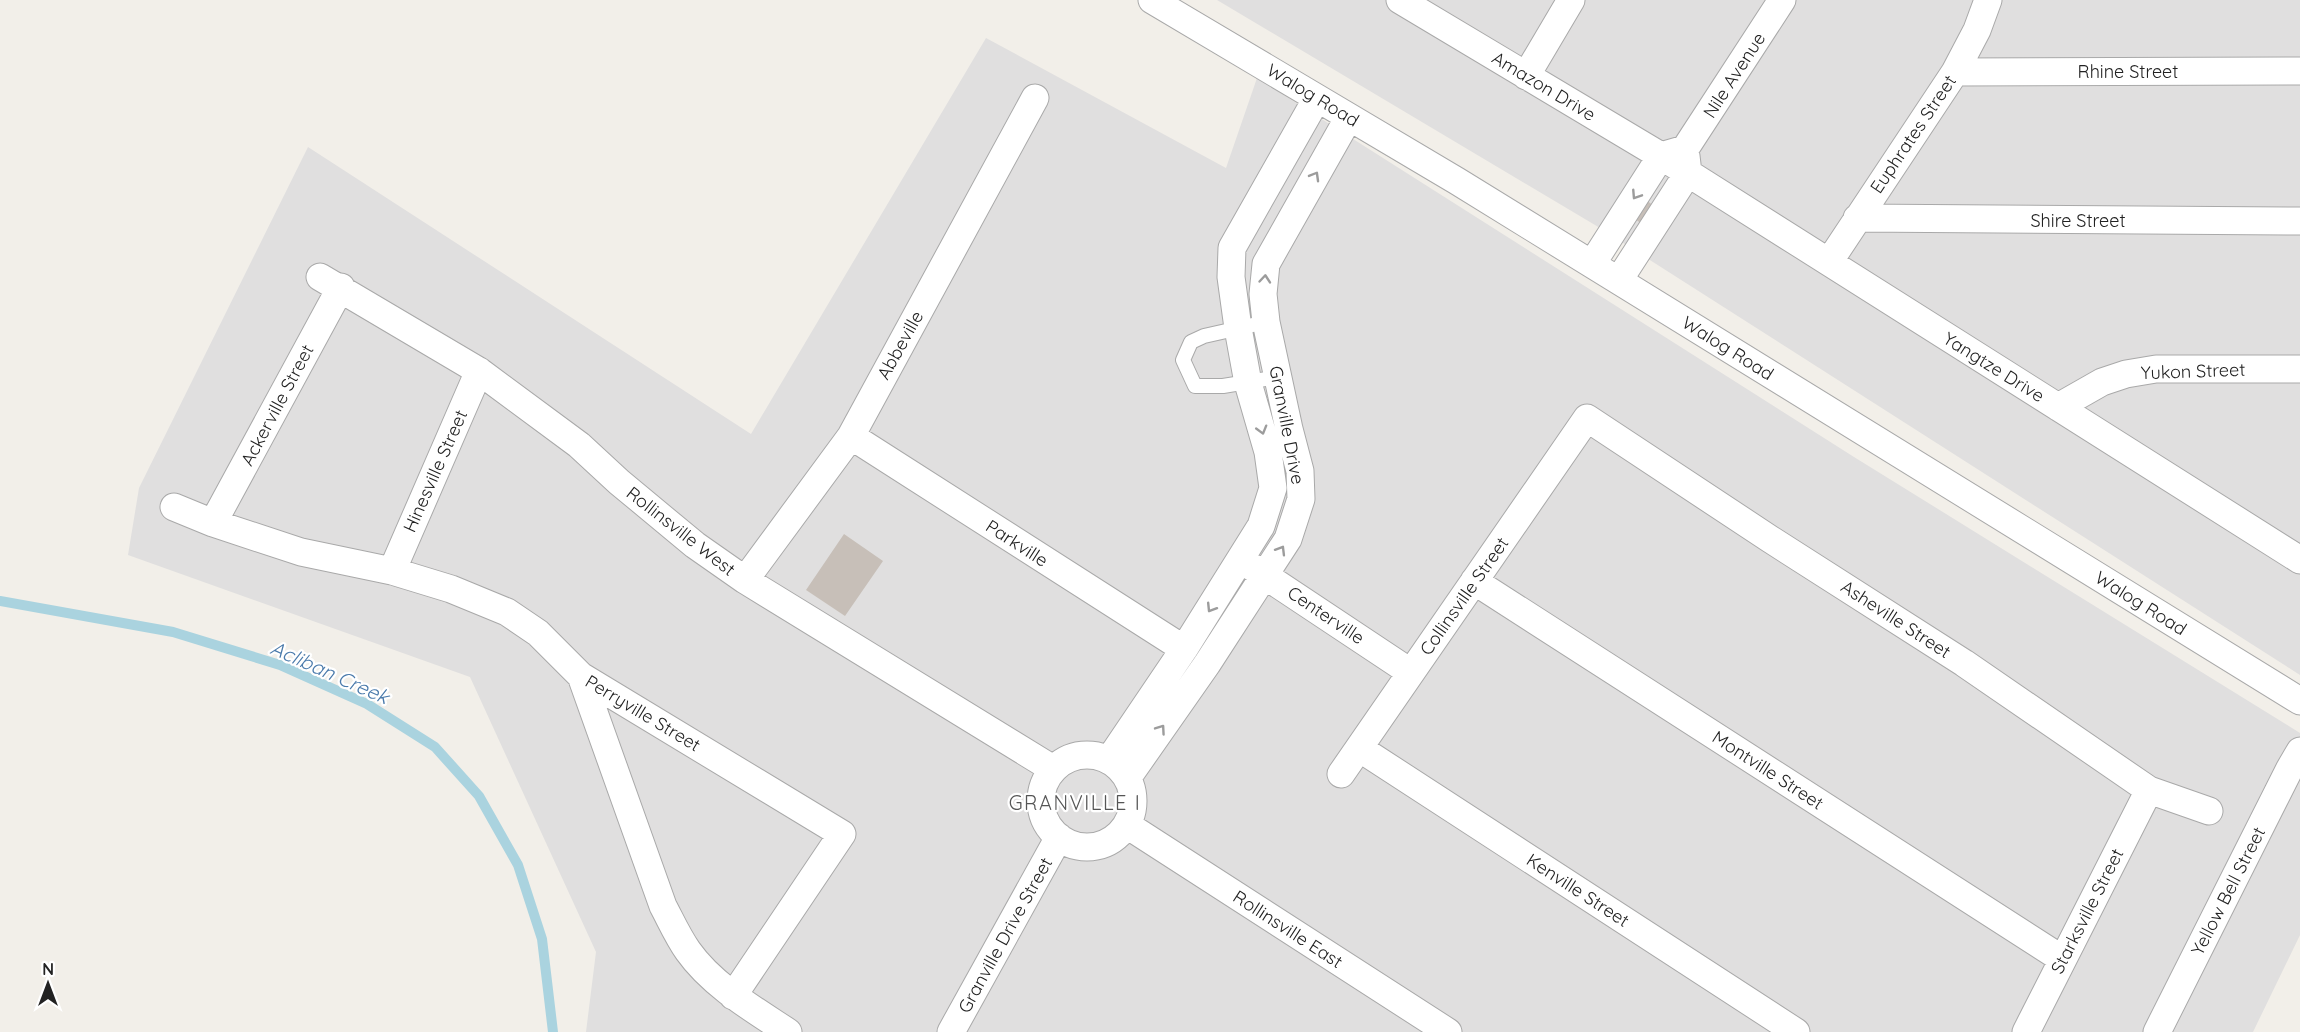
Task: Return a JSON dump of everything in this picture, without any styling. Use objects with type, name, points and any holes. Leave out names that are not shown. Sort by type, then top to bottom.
[{"type":"street","name":"Walog Road","points":[[1152,0],[1619,280],[2300,701]]},
{"type":"street","name":"Amazon Drive","points":[[1400,0],[1526,76],[1678,160]]},
{"type":"street","points":[[1526,76],[1571,0]]},
{"type":"street","name":"Nile Avenue","points":[[1592,264],[1678,160],[1782,0]]},
{"type":"street","name":"Euphrates Street","points":[[1829,262],[1955,72],[1977,30],[1988,0]]},
{"type":"street","name":"Rhine Street","points":[[1955,72],[2300,71]]},
{"type":"street","name":"Abbeville","points":[[744,580],[850,436],[1035,98]]},
{"type":"street","name":"Granville Drive","points":[[1118,768],[1184,649],[1262,526],[1273,488],[1268,452],[1248,383],[1238,328],[1231,277],[1232,248],[1317,98]]},
{"type":"street","name":"Granville Drive","points":[[1118,768],[1266,575],[1288,539],[1301,498],[1300,471],[1266,322],[1263,294],[1266,264],[1349,117]]},
{"type":"street","name":"Nile Avenue","points":[[1619,280],[1678,160]]},
{"type":"street","name":"Yangtze Drive","points":[[1678,160],[1829,262],[2300,560]]},
{"type":"street","name":"Shire Street","points":[[1857,218],[2300,221]]},
{"type":"street","name":"Rollinsville West","points":[[330,282],[479,371],[579,445],[619,482],[695,545],[744,580],[1053,770]]},
{"type":"street","name":"Ackerville Street","points":[[213,523],[330,282]]},
{"type":"street","name":"Yukon Street","points":[[2058,407],[2102,382],[2126,374],[2156,369],[2300,369]]},
{"type":"street","name":"Hinesville Street","points":[[392,571],[479,371]]},
{"type":"street","name":"Collinsville Street","points":[[1341,774],[1587,418]]},
{"type":"street","name":"Asheville Street","points":[[1587,418],[1964,663],[2149,790],[2209,811]]},
{"type":"street","name":"Parkville","points":[[850,436],[1184,649]]},
{"type":"street","name":"Perryville Street","points":[[174,507],[213,523],[301,552],[392,571],[451,589],[507,612],[538,633],[580,676],[842,834],[733,996]]},
{"type":"street","name":"Centerville","points":[[1240,561],[1266,575],[1410,672]]},
{"type":"street","name":"Montville Street","points":[[1474,581],[2062,959]]},
{"type":"street","points":[[580,676],[667,914],[689,953],[733,996],[788,1032]]},
{"type":"street","name":"Kenville Street","points":[[1359,748],[1796,1032]]},
{"type":"street","name":"Yellow Bell Street","points":[[2157,1032],[2284,778],[2300,751]]},
{"type":"street","points":[[1097,756],[1118,768],[1134,801],[1127,825],[1119,836],[1096,847],[1076,846],[1059,837],[1044,817],[1041,805],[1046,780],[1053,770],[1074,757],[1097,756]]},
{"type":"street","name":"Starksville Street","points":[[2026,1032],[2149,790]]},
{"type":"street","name":"Rollinsville East","points":[[1127,825],[1448,1032]]},
{"type":"street","name":"Granville Drive Street","points":[[951,1032],[1059,837]]},
{"type":"lane","points":[[1266,322],[1204,336],[1191,342],[1183,360],[1195,386],[1248,383],[1278,377]]},
{"type":"shaded area","points":[[1217,0],[2300,0],[2300,675],[1595,225]]},
{"type":"shaded area","points":[[986,38],[1226,168],[1257,78],[1854,457],[2300,733],[2300,935],[2253,1032],[586,1032],[596,952],[470,677],[128,555],[139,488],[308,147],[751,434]]},
{"type":"building","points":[[1646,200],[1654,206],[1642,224],[1635,219]]},
{"type":"building","points":[[844,534],[883,561],[845,616],[806,590]]},
{"type":"waterway","name":"Acliban Creek","points":[[0,601],[173,632],[280,665],[367,704],[435,747],[479,796],[518,865],[542,939],[553,1032]]},
{"type":"district","name":"GRANVILLE I","points":[[1075,802]]}]
